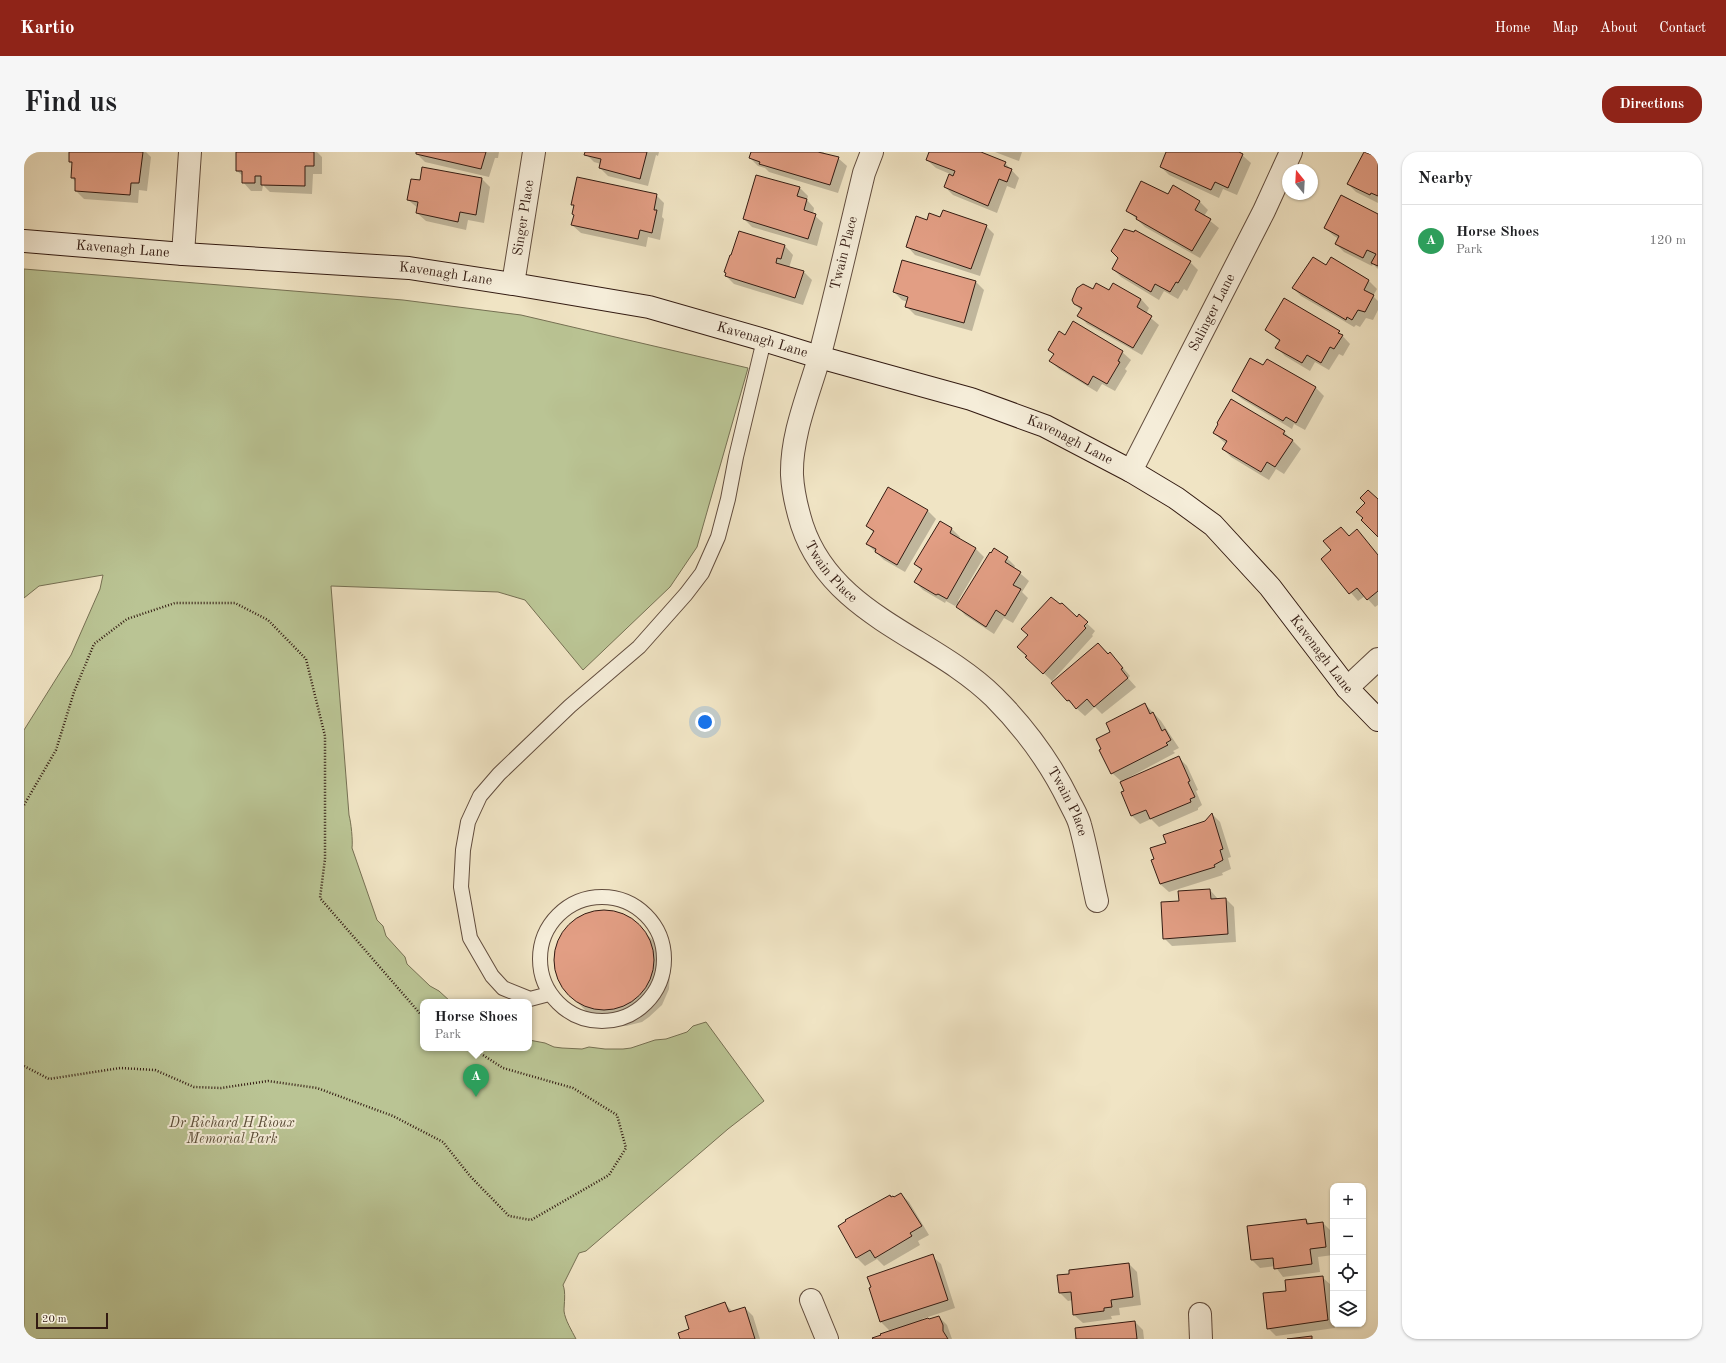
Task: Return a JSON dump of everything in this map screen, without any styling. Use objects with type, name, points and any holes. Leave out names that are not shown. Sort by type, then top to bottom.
[{"type":"street","points":[[183,254],[190,152]]},
{"type":"street","name":"Singer Place","points":[[513,284],[534,152]]},
{"type":"street","name":"Twain Place","points":[[872,152],[864,174],[819,357],[795,441],[792,474],[796,507],[806,538],[822,567],[844,592],[870,612],[952,664],[993,696],[1028,734],[1057,776],[1079,823],[1097,901]]},
{"type":"street","name":"Salinger Lane","points":[[1131,471],[1264,211],[1291,152]]},
{"type":"street","name":"Kavenagh Lane","points":[[24,241],[183,254],[409,268],[513,284],[649,307],[819,357],[971,399],[1045,426],[1131,471],[1176,498],[1213,525],[1270,587],[1347,688],[1378,720]]},
{"type":"street","points":[[1347,688],[1378,659]]},
{"type":"street","points":[[811,1300],[827,1339]]},
{"type":"street","points":[[1200,1314],[1201,1339]]},
{"type":"lane","points":[[548,994],[530,999],[503,988],[492,976],[470,938],[461,887],[463,850],[468,822],[480,796],[499,774],[570,706],[639,647],[686,594],[702,573],[718,537],[728,500],[736,457],[764,340]]},
{"type":"lane","points":[[607,896],[634,905],[655,924],[665,951],[662,979],[647,1003],[624,1018],[596,1022],[569,1014],[548,994],[539,968],[541,940],[556,916],[580,900],[607,896]]},
{"type":"path","points":[[24,806],[56,750],[74,692],[94,644],[127,619],[175,603],[235,603],[268,620],[306,659],[325,736],[325,859],[320,898],[420,1014]]},
{"type":"path","points":[[24,1066],[49,1079],[120,1068],[155,1070],[194,1087],[221,1088],[268,1081],[317,1088],[393,1116],[443,1142],[470,1176],[509,1216],[531,1220],[609,1175],[626,1148],[617,1115],[573,1088],[503,1068],[477,1051]]},
{"type":"green space","name":"Dr Richard H Rioux Memorial Park","points":[[24,269],[403,300],[521,315],[748,368],[697,547],[670,587],[583,670],[525,600],[498,592],[331,586],[352,848],[377,920],[383,926],[386,936],[405,957],[407,964],[430,986],[439,991],[448,999],[420,999],[420,1051],[532,1051],[532,1041],[562,1048],[582,1049],[589,1047],[623,1049],[631,1048],[655,1040],[666,1039],[687,1032],[693,1026],[706,1022],[764,1101],[728,1129],[586,1251],[579,1253],[563,1285],[565,1294],[564,1311],[576,1339],[24,1339],[24,730],[71,655],[100,589],[103,575],[39,586],[24,598]]},
{"type":"building","points":[[69,152],[143,152],[139,183],[131,183],[130,195],[75,191],[75,178],[71,178],[72,162],[69,162]]},
{"type":"building","points":[[236,152],[314,152],[314,166],[305,166],[305,186],[261,185],[261,176],[255,176],[255,183],[242,183],[242,171],[236,171]]},
{"type":"building","points":[[416,152],[486,152],[481,169],[416,154]]},
{"type":"building","points":[[585,152],[647,152],[640,179],[599,168],[601,159],[584,155]]},
{"type":"building","points":[[751,152],[818,152],[839,157],[830,185],[759,164],[760,162],[749,158]]},
{"type":"building","points":[[929,152],[981,152],[1006,162],[1004,166],[1012,169],[1007,182],[999,179],[988,206],[944,187],[949,174],[953,176],[955,171],[926,160]]},
{"type":"building","points":[[1166,152],[1239,152],[1243,154],[1228,188],[1215,182],[1211,190],[1160,167]]},
{"type":"building","points":[[1364,152],[1378,157],[1378,196],[1371,193],[1370,195],[1347,184]]},
{"type":"building","points":[[422,167],[482,178],[476,215],[460,212],[458,222],[416,213],[418,202],[407,200],[411,179],[420,180]]},
{"type":"building","points":[[756,175],[800,187],[797,196],[807,199],[804,210],[816,214],[808,239],[743,219]]},
{"type":"building","points":[[577,177],[657,194],[654,210],[657,210],[652,233],[640,230],[638,239],[571,225],[574,215],[572,214],[574,205],[571,205]]},
{"type":"building","points":[[1141,181],[1168,194],[1173,185],[1200,201],[1195,210],[1211,219],[1192,251],[1136,219],[1137,217],[1126,211]]},
{"type":"building","points":[[1341,195],[1378,214],[1378,266],[1371,263],[1376,254],[1367,250],[1363,258],[1335,244],[1339,236],[1324,228]]},
{"type":"building","points":[[943,210],[987,225],[971,269],[906,247],[916,216],[927,220],[929,213],[940,217]]},
{"type":"building","points":[[1124,229],[1134,232],[1135,230],[1191,261],[1178,283],[1176,282],[1170,292],[1155,284],[1151,292],[1112,269],[1118,258],[1111,251]]},
{"type":"building","points":[[739,231],[785,245],[781,259],[777,258],[776,263],[804,271],[795,298],[725,276],[726,273],[724,272]]},
{"type":"building","points":[[1313,257],[1326,265],[1331,257],[1369,280],[1364,290],[1374,295],[1365,312],[1358,310],[1352,320],[1347,317],[1346,320],[1292,288]]},
{"type":"building","points":[[902,260],[976,281],[964,323],[905,307],[908,297],[893,292]]},
{"type":"building","points":[[1096,283],[1109,290],[1113,283],[1141,299],[1137,307],[1152,316],[1133,348],[1077,316],[1082,308],[1074,304],[1072,300],[1077,288],[1083,284],[1093,289]]},
{"type":"building","points":[[1284,298],[1340,331],[1338,333],[1343,335],[1334,349],[1330,347],[1321,363],[1307,355],[1302,363],[1275,348],[1280,340],[1265,330]]},
{"type":"building","points":[[1073,321],[1123,351],[1118,361],[1120,362],[1107,384],[1093,376],[1088,385],[1049,361],[1054,354],[1048,350],[1059,331],[1065,335]]},
{"type":"building","points":[[1250,358],[1263,365],[1267,359],[1316,387],[1296,423],[1286,417],[1283,421],[1232,391]]},
{"type":"building","points":[[1231,399],[1285,431],[1283,434],[1293,440],[1275,467],[1267,462],[1261,472],[1222,449],[1227,441],[1213,433]]},
{"type":"building","points":[[888,487],[928,510],[897,565],[875,552],[876,549],[866,544],[874,531],[866,526]]},
{"type":"building","points":[[1368,490],[1378,499],[1378,537],[1361,520],[1363,518],[1356,512],[1365,503],[1360,498]]},
{"type":"building","points":[[940,521],[952,528],[950,533],[976,548],[947,599],[938,594],[936,595],[914,582],[922,569],[914,564]]},
{"type":"building","points":[[1341,527],[1349,536],[1357,529],[1378,555],[1378,591],[1367,600],[1357,588],[1349,594],[1321,559],[1331,550],[1323,541]]},
{"type":"building","points":[[994,548],[1008,557],[1005,562],[1021,572],[1013,585],[1021,589],[1005,616],[996,610],[986,627],[956,607]]},
{"type":"building","points":[[1051,597],[1060,604],[1062,603],[1077,617],[1079,614],[1088,622],[1084,626],[1086,628],[1043,674],[1017,647],[1028,635],[1021,629]]},
{"type":"building","points":[[1098,643],[1108,654],[1110,652],[1123,668],[1121,669],[1128,678],[1094,707],[1087,699],[1076,709],[1051,683]]},
{"type":"building","points":[[1145,703],[1150,714],[1153,712],[1162,731],[1165,729],[1171,740],[1166,743],[1168,745],[1111,774],[1099,750],[1101,749],[1096,739],[1110,732],[1106,723]]},
{"type":"building","points":[[1179,756],[1195,797],[1190,799],[1191,802],[1150,819],[1146,810],[1131,816],[1121,792],[1124,791],[1120,782]]},
{"type":"building","points":[[1212,813],[1223,849],[1220,850],[1223,860],[1214,865],[1215,867],[1160,884],[1151,860],[1154,859],[1150,848],[1166,843],[1163,835],[1205,821]]},
{"type":"building","points":[[1210,889],[1211,899],[1226,898],[1228,934],[1163,939],[1161,902],[1179,901],[1178,891]]},
{"type":"building","points":[[604,910],[614,911],[632,918],[646,932],[653,950],[653,970],[646,988],[632,1002],[614,1009],[604,1010],[594,1009],[576,1002],[562,988],[555,970],[554,960],[555,950],[562,932],[576,918],[594,911]]},
{"type":"building","points":[[901,1193],[922,1226],[910,1233],[912,1236],[875,1258],[870,1250],[856,1258],[838,1226],[846,1221],[845,1220],[890,1195],[891,1197],[894,1197]]},
{"type":"building","points":[[1306,1219],[1307,1224],[1323,1222],[1326,1247],[1310,1249],[1312,1264],[1274,1269],[1273,1258],[1251,1260],[1247,1226]]},
{"type":"building","points":[[933,1254],[948,1300],[880,1322],[867,1277]]},
{"type":"building","points":[[1129,1263],[1133,1297],[1111,1300],[1112,1307],[1104,1308],[1104,1311],[1073,1315],[1071,1292],[1059,1293],[1057,1275],[1069,1274],[1069,1270]]},
{"type":"building","points":[[1323,1276],[1328,1320],[1267,1329],[1263,1293],[1286,1291],[1285,1280]]},
{"type":"building","points":[[725,1302],[729,1312],[745,1307],[755,1339],[680,1339],[678,1333],[689,1329],[685,1316]]},
{"type":"building","points":[[939,1316],[943,1325],[943,1331],[948,1339],[872,1338],[928,1318]]},
{"type":"building","points":[[1135,1321],[1137,1339],[1076,1339],[1075,1328]]},
{"type":"building","points":[[1312,1336],[1312,1339],[1287,1339]]},
{"type":"place","name":"Horse Shoes","points":[[476,1097]]}]
